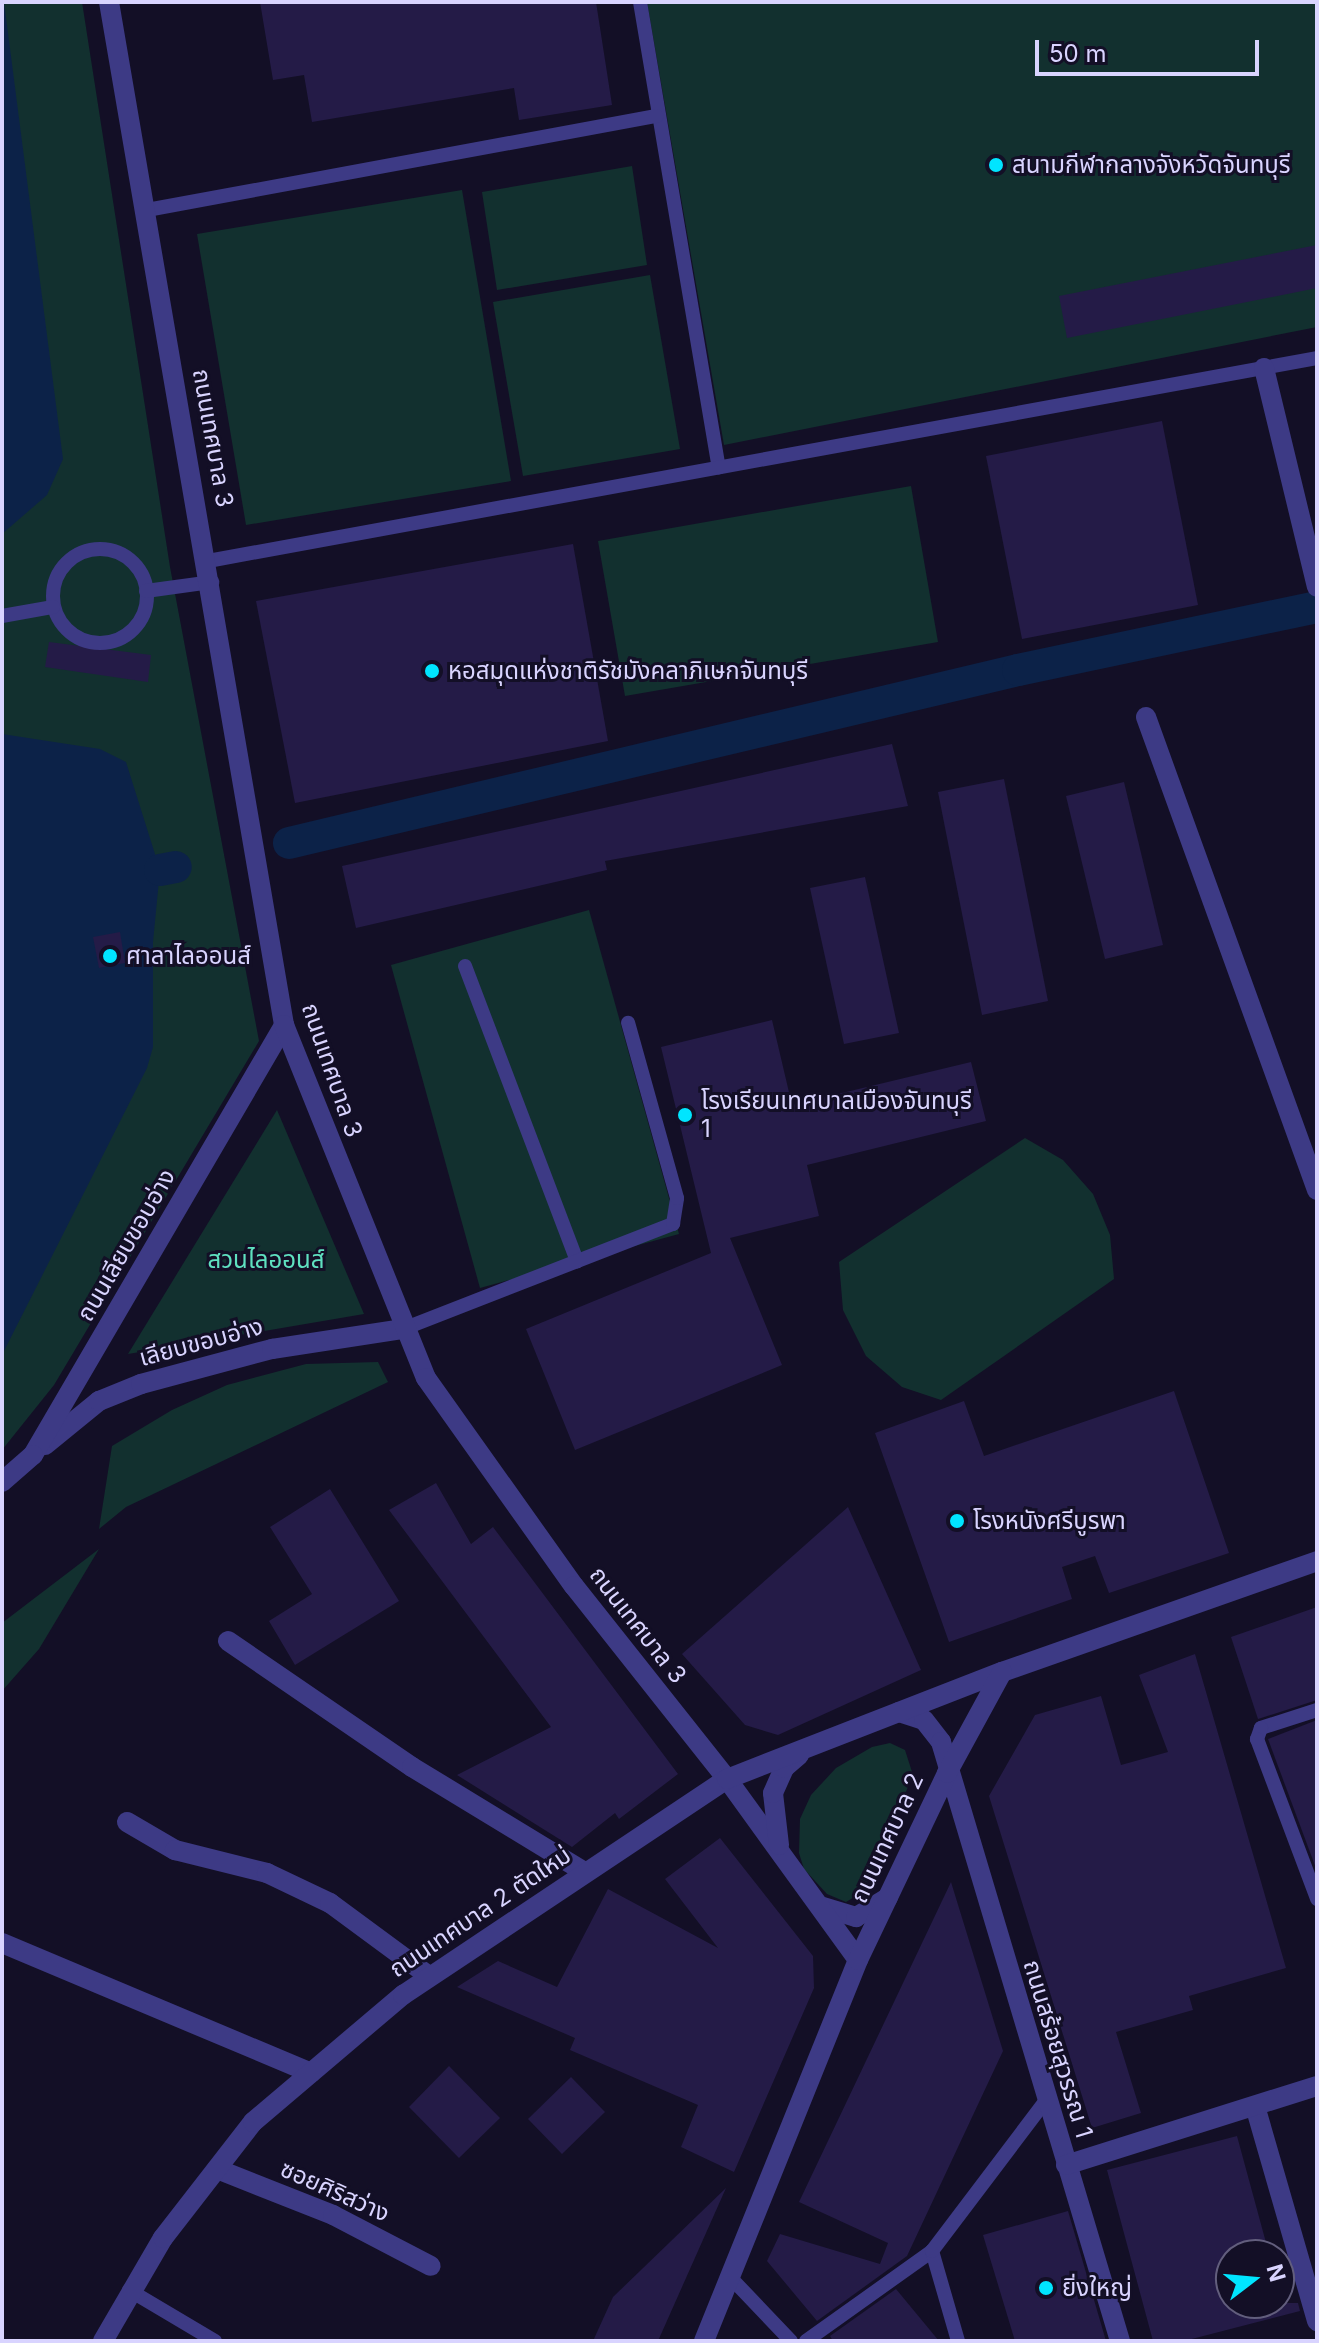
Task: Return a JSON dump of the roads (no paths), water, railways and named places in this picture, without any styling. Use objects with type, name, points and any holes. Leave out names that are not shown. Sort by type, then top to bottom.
[{"type":"street","name":"ถนนเทศบาล 3","points":[[109,2],[212,582],[284,1025],[403,1329],[426,1378],[574,1586],[727,1779],[858,1960]]},
{"type":"street","points":[[1264,368],[1317,587]]},
{"type":"street","points":[[1146,717],[1317,1190]]},
{"type":"street","name":"ถนนเลียบขอบอ่าง","points":[[2,1482],[33,1455],[284,1025]]},
{"type":"street","name":"เลียบขอบอ่าง","points":[[33,1455],[99,1401],[141,1384],[272,1349],[403,1329]]},
{"type":"street","points":[[1002,1672],[1317,1561]]},
{"type":"street","points":[[228,1641],[412,1767],[585,1872]]},
{"type":"street","name":"ถนนเทศบาล 2 ตัดใหม่","points":[[103,2341],[129,2290],[253,2122],[429,1976],[727,1779],[800,1754],[1002,1672]]},
{"type":"street","name":"ถนนเทศบาล 2","points":[[704,2341],[858,1960],[947,1773],[1002,1672]]},
{"type":"street","points":[[899,1712],[924,1720],[934,1731],[947,1773]]},
{"type":"street","points":[[782,1857],[773,1819],[773,1793],[784,1768],[800,1754]]},
{"type":"street","name":"ถนนสร้อยสุวรรณ 1","points":[[947,1773],[1120,2341]]},
{"type":"street","points":[[127,1822],[175,1850],[267,1873],[330,1903],[429,1976]]},
{"type":"street","points":[[820,1906],[856,1917],[888,1898]]},
{"type":"street","points":[[2,1943],[311,2073]]},
{"type":"street","points":[[1066,2165],[1317,2086]]},
{"type":"street","points":[[1255,2106],[1317,2321]]},
{"type":"street","name":"ซอยศิริสว่าง","points":[[217,2169],[333,2215],[431,2266]]},
{"type":"lane","points":[[640,2],[656,116],[719,467]]},
{"type":"lane","points":[[147,210],[656,116]]},
{"type":"lane","points":[[208,561],[1317,358]]},
{"type":"lane","points":[[103,549],[125,556],[141,574],[146,591],[140,622],[110,643],[74,637],[53,607],[56,577],[64,564],[85,550],[103,549]]},
{"type":"lane","points":[[146,591],[212,582]]},
{"type":"lane","points":[[2,616],[53,607]]},
{"type":"lane","points":[[465,966],[577,1261]]},
{"type":"lane","points":[[403,1329],[673,1224],[679,1209],[628,1023]]},
{"type":"lane","points":[[1317,1710],[1261,1728],[1257,1739],[1317,1899]]},
{"type":"lane","points":[[806,2341],[932,2251],[1046,2100]]},
{"type":"lane","points":[[932,2251],[958,2341]]},
{"type":"lane","points":[[731,2278],[791,2341]]},
{"type":"lane","points":[[129,2290],[215,2341]]},
{"type":"water","points":[[4,2],[63,459],[47,495],[2,534]]},
{"type":"water","points":[[2,734],[100,749],[126,762],[160,870],[153,942],[153,1047],[147,1068],[2,1355]]},
{"type":"waterway","points":[[289,843],[1018,670],[1317,607]]},
{"type":"waterway","points":[[160,870],[176,867]]},
{"type":"place","name":"สนามกีฬากลางจังหวัดจันทบุรี","points":[[996,165]]},
{"type":"place","name":"หอสมุดแห่งชาติรัชมังคลาภิเษกจันทบุรี","points":[[432,671]]},
{"type":"place","name":"ศาลาไลออนส์","points":[[110,956]]},
{"type":"place","name":"โรงเรียนเทศบาลเมืองจันทบุรี 1","points":[[685,1115]]},
{"type":"place","name":"โรงหนังศรีบูรพา","points":[[957,1521]]},
{"type":"place","name":"ยิ่งใหญ่","points":[[1046,2288]]},
{"type":"park label","name":"สวนไลออนส์","points":[[266,1260]]}]
